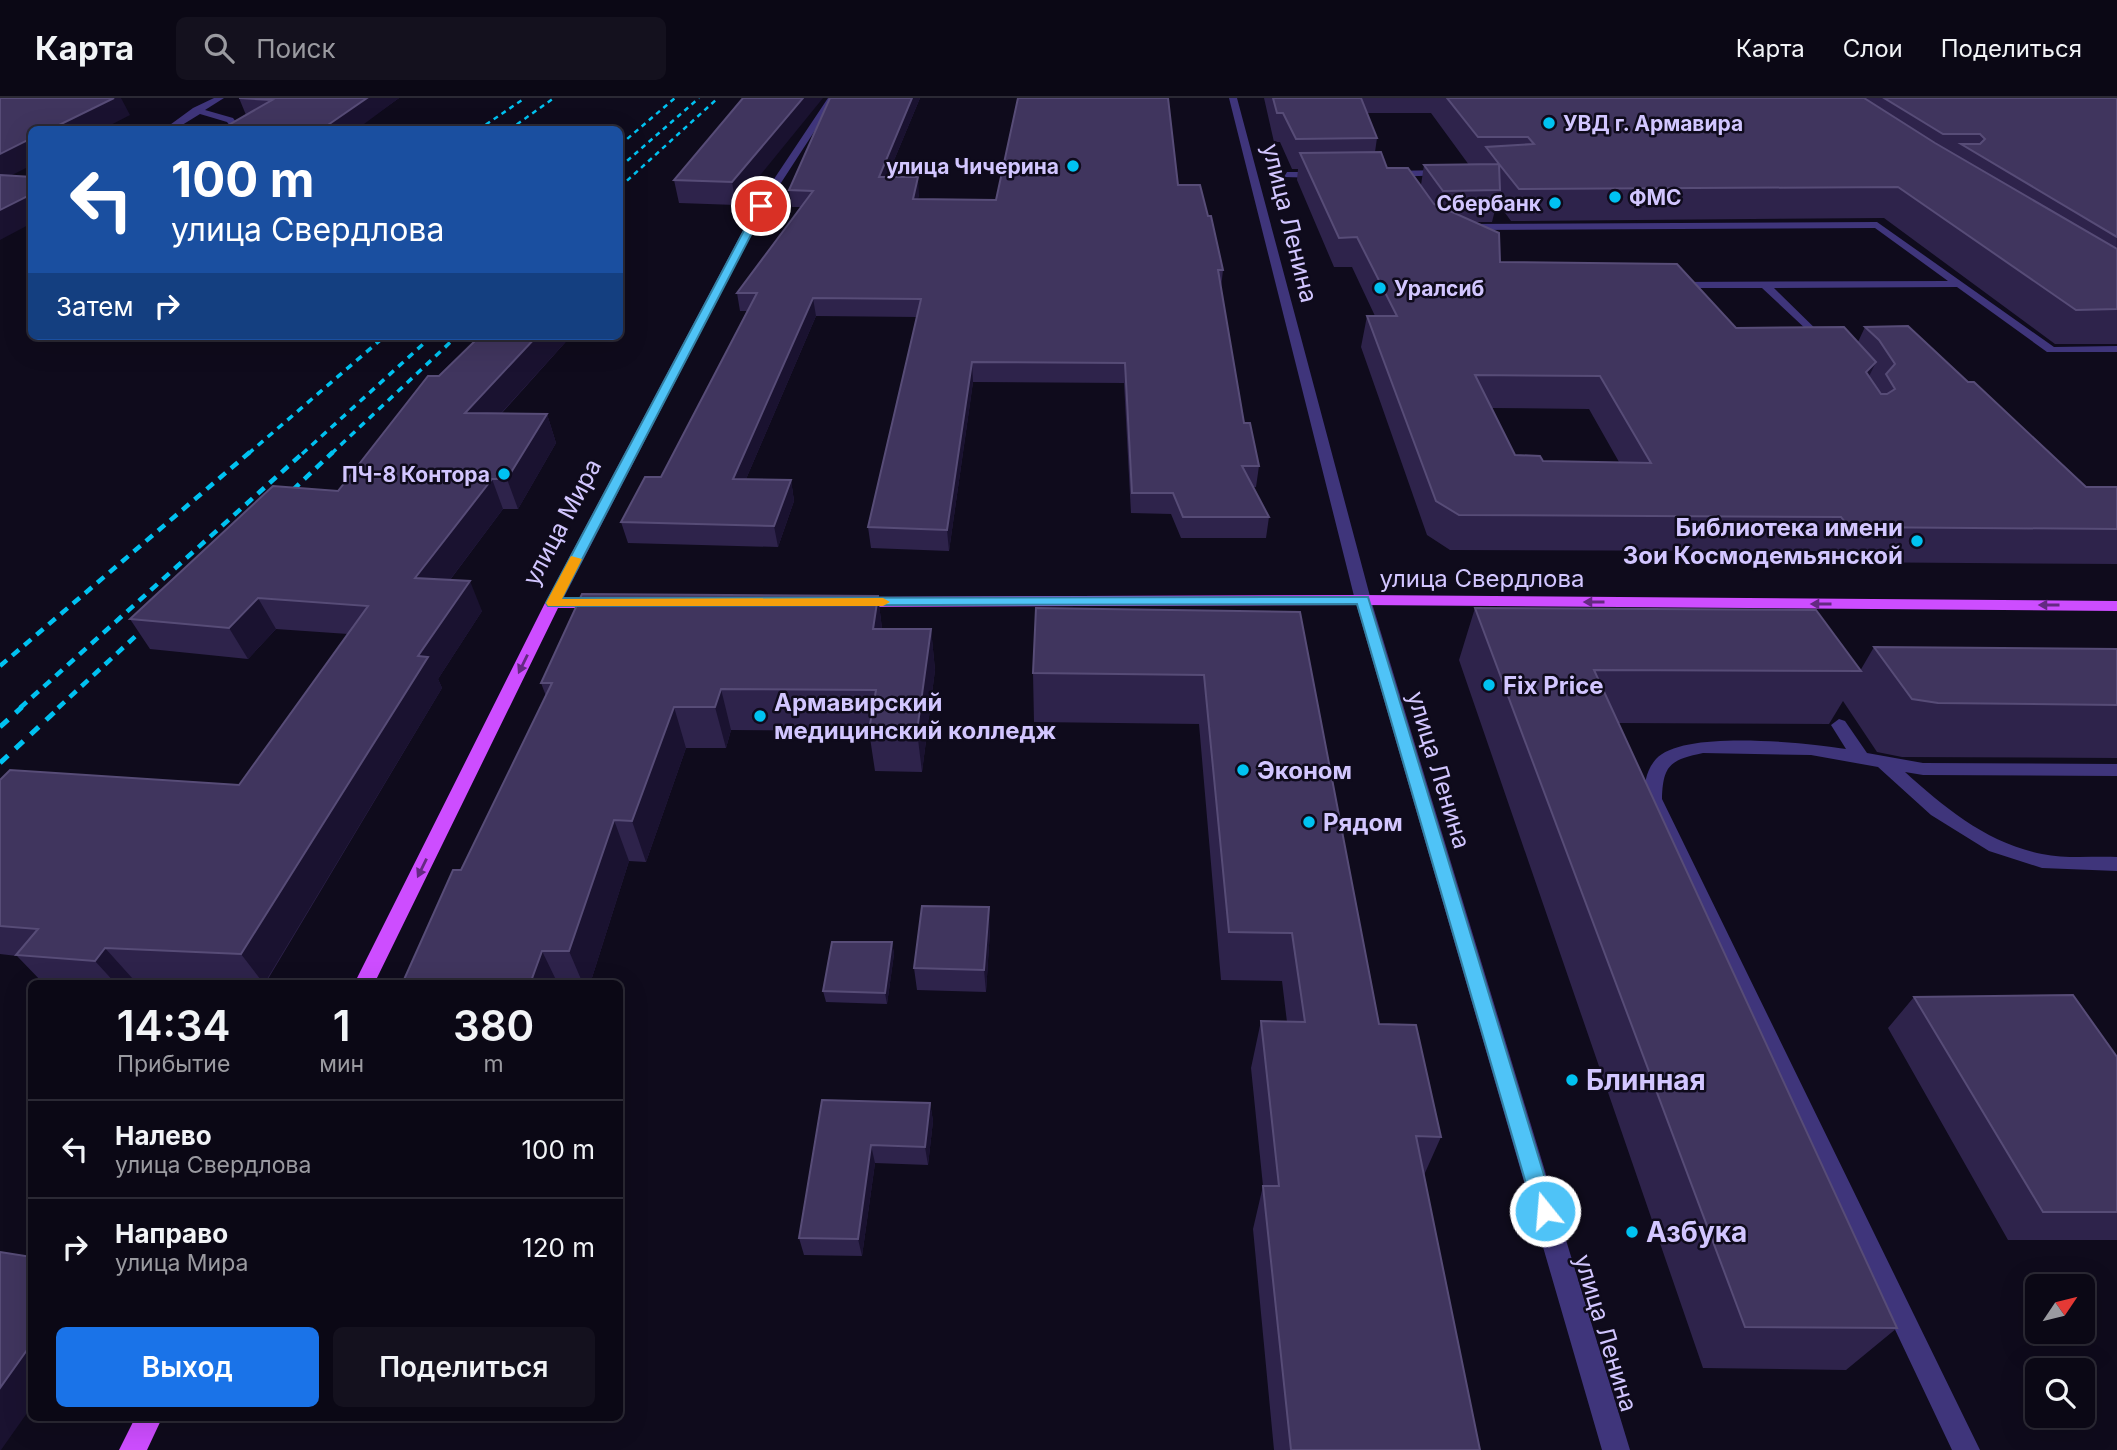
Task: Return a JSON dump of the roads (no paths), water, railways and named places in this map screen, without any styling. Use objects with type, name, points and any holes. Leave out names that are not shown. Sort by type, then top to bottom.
[{"type":"main road","name":"улица Свердлова","points":[[841,602],[1363,600],[2117,606]]},
{"type":"main road","points":[[553,603],[618,603]]},
{"type":"main road","name":"улица Мира","points":[[366,980],[553,603]]},
{"type":"main road","points":[[133,1450],[148,1421]]},
{"type":"street","points":[[173,126],[220,98]]},
{"type":"street","name":"улица Мира","points":[[553,603],[761,206],[832,98]]},
{"type":"street","name":"улица Ленина","points":[[1233,98],[1363,600],[1616,1450]]},
{"type":"street","points":[[196,110],[230,120],[235,126]]},
{"type":"street","points":[[1383,174],[1451,173]]},
{"type":"street","points":[[1396,174],[1403,184]]},
{"type":"street","points":[[1287,175],[1328,175]]},
{"type":"street","points":[[1459,228],[1877,225],[2051,350],[2117,349]]},
{"type":"street","points":[[1764,284],[1829,349]]},
{"type":"street","points":[[1657,285],[1959,284]]},
{"type":"street","points":[[1760,603],[1774,625]]},
{"type":"street","points":[[1839,725],[1861,758]]},
{"type":"street","points":[[1966,1450],[1653,799],[1654,775],[1664,761],[1684,751],[1703,747],[1788,747],[1923,769],[2117,770]]},
{"type":"street","points":[[1884,763],[1946,820],[2005,849],[2042,861],[2117,864]]},
{"type":"railway","points":[[484,126],[525,98]]},
{"type":"railway","points":[[515,126],[554,98]]},
{"type":"railway","points":[[623,142],[675,98]]},
{"type":"railway","points":[[623,164],[699,98]]},
{"type":"railway","points":[[623,184],[718,98]]},
{"type":"railway","points":[[248,454],[380,340]]},
{"type":"railway","points":[[302,454],[428,340]]},
{"type":"railway","points":[[331,454],[453,340]]},
{"type":"railway","points":[[0,666],[250,452]]},
{"type":"railway","points":[[20,708],[304,452]]},
{"type":"railway","points":[[281,501],[333,452]]},
{"type":"railway","points":[[58,708],[153,620]]},
{"type":"railway","points":[[0,727],[22,707]]},
{"type":"railway","points":[[0,763],[60,707]]},
{"type":"place","name":"УВД г. Армавира","points":[[1549,123]]},
{"type":"place","name":"улица Чичерина","points":[[1073,166]]},
{"type":"place","name":"ФМС","points":[[1615,197]]},
{"type":"place","name":"Сбербанк","points":[[1555,203]]},
{"type":"place","name":"Уралсиб","points":[[1380,288]]},
{"type":"place","name":"ПЧ-8 Контора","points":[[504,474]]},
{"type":"place","name":"Библиотека имени Зои Космодемьянской","points":[[1917,541]]},
{"type":"place","name":"Fix Price","points":[[1489,685]]},
{"type":"place","name":"Армавирский медицинский колледж","points":[[760,716]]},
{"type":"place","name":"Эконом","points":[[1243,770]]},
{"type":"place","name":"Рядом","points":[[1309,822]]},
{"type":"place","name":"Блинная","points":[[1572,1080]]},
{"type":"place","name":"Азбука","points":[[1632,1232]]}]
